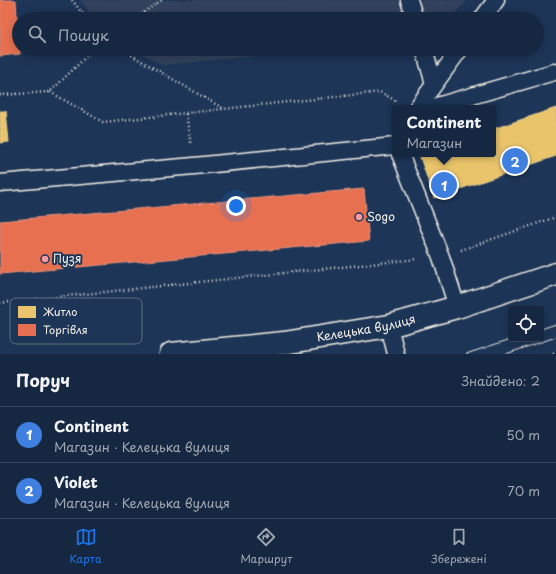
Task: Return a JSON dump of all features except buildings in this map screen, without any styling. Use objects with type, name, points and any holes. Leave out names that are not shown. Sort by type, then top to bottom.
[{"type":"main road","name":"Келецька вулиця","points":[[170,354],[284,343],[389,326],[457,307],[556,274]]},
{"type":"lane","points":[[410,0],[413,12]]},
{"type":"lane","points":[[487,12],[496,0]]},
{"type":"lane","points":[[426,56],[434,84]]},
{"type":"lane","points":[[419,105],[455,56]]},
{"type":"lane","points":[[440,105],[554,72]]},
{"type":"lane","points":[[0,183],[392,146]]},
{"type":"lane","points":[[401,157],[441,257],[457,307]]},
{"type":"lane","points":[[389,326],[396,354]]},
{"type":"path","points":[[72,0],[81,12]]},
{"type":"path","points":[[144,12],[162,0]]},
{"type":"path","points":[[50,92],[87,56]]},
{"type":"path","points":[[134,56],[224,110]]},
{"type":"path","points":[[0,95],[50,92],[103,122],[380,92],[400,104]]},
{"type":"path","points":[[186,114],[194,166]]},
{"type":"path","points":[[48,298],[441,257],[556,217]]},
{"type":"path","points":[[0,303],[10,302]]},
{"type":"shaded area","points":[[80,0],[468,0],[456,12],[89,12]]},
{"type":"shaded area","points":[[146,56],[257,56],[163,65]]},
{"type":"tram line","points":[[544,328],[556,324]]},
{"type":"tram line","points":[[506,354],[556,337]]},
{"type":"tram line","points":[[466,354],[508,340]]},
{"type":"place","name":"Violet","points":[[515,161]]},
{"type":"place","name":"Continent","points":[[444,185]]},
{"type":"place","name":"Sogo","points":[[359,217]]},
{"type":"place","name":"Пузя","points":[[45,259]]}]
